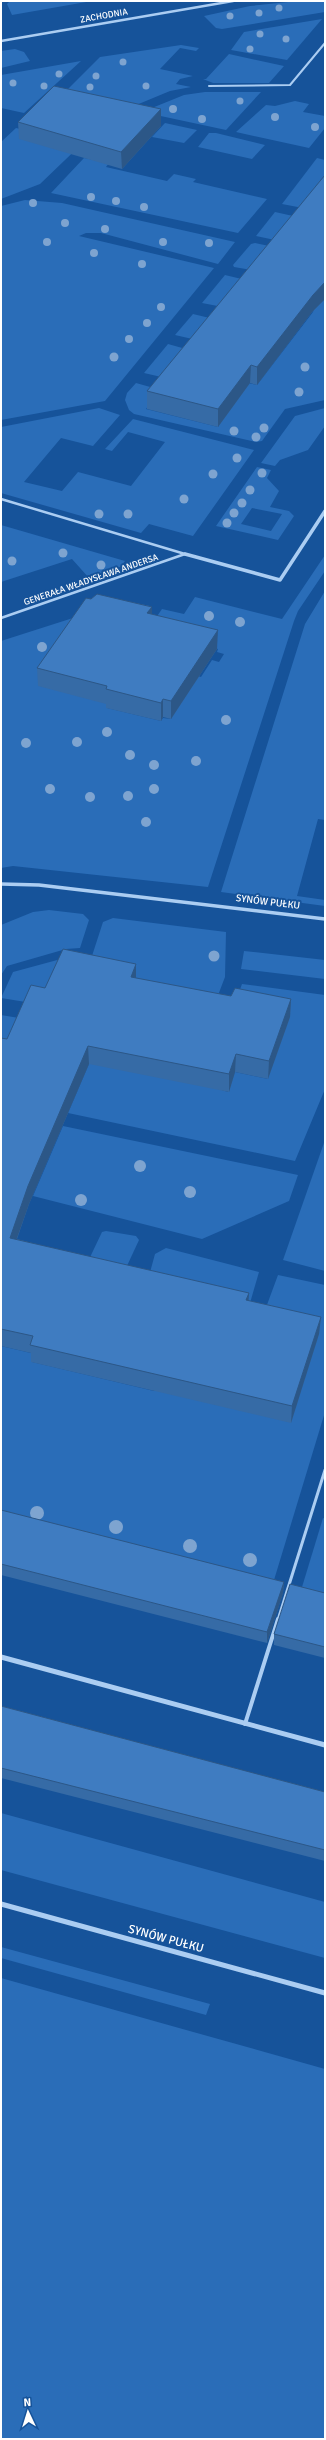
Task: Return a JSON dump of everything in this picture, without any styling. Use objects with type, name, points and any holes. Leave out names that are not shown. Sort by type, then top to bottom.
[{"type":"street","name":"ZACHODNIA","points":[[1,41],[233,1]]},
{"type":"street","name":"GENERAŁA WŁADYSŁAWA ANDERSA","points":[[185,554],[280,580],[325,511]]},
{"type":"street","name":"SYNÓW PUŁKU","points":[[1,884],[15,883],[325,918]]},
{"type":"street","points":[[1,1657],[325,1745]]},
{"type":"street","name":"SYNÓW PUŁKU","points":[[1,1904],[325,1993]]},
{"type":"lane","points":[[209,86],[290,85],[325,43]]},
{"type":"lane","name":"GENERAŁA WŁADYSŁAWA ANDERSA","points":[[1,499],[185,554]]},
{"type":"lane","name":"GENERAŁA WŁADYSŁAWA ANDERSA","points":[[1,618],[185,554]]},
{"type":"lane","points":[[245,1724],[325,1470]]},
{"type":"shaded area","points":[[10,1],[92,1],[12,15],[7,4]]},
{"type":"shaded area","points":[[298,1],[325,1],[325,12],[222,29],[216,28],[204,16],[250,6]]},
{"type":"shaded area","points":[[322,19],[287,60],[231,50],[244,32]]},
{"type":"shaded area","points":[[181,45],[199,48],[196,51],[180,48],[160,69],[193,76],[180,79],[176,84],[191,87],[170,91],[129,108],[63,94],[100,57]]},
{"type":"shaded area","points":[[15,49],[24,52],[30,61],[1,68],[1,51]]},
{"type":"shaded area","points":[[229,54],[284,66],[269,83],[213,83],[203,79],[206,79]]},
{"type":"shaded area","points":[[81,61],[24,113],[1,108],[1,75]]},
{"type":"shaded area","points":[[205,92],[261,92],[226,130],[142,112],[184,95]]},
{"type":"shaded area","points":[[295,101],[309,104],[303,112],[325,116],[325,128],[309,148],[236,132],[266,105],[275,106]]},
{"type":"shaded area","points":[[115,112],[40,184],[1,199],[1,142],[16,128],[59,138]]},
{"type":"shaded area","points":[[165,123],[197,130],[184,143],[152,137]]},
{"type":"shaded area","points":[[209,133],[216,133],[265,145],[252,159],[198,147]]},
{"type":"shaded area","points":[[84,158],[109,163],[106,167],[167,181],[174,174],[196,179],[193,182],[267,199],[238,233],[51,193]]},
{"type":"shaded area","points":[[317,158],[325,160],[325,192],[308,209],[282,204]]},
{"type":"shaded area","points":[[25,200],[62,203],[235,242],[218,264],[101,233],[86,233],[79,236],[214,268],[105,401],[1,420],[1,206]]},
{"type":"shaded area","points":[[275,212],[325,223],[308,247],[256,236]]},
{"type":"shaded area","points":[[255,243],[325,258],[258,271],[234,267],[233,265],[251,244]]},
{"type":"shaded area","points":[[225,275],[250,281],[228,308],[202,303]]},
{"type":"shaded area","points":[[325,279],[325,400],[285,409],[262,441],[256,442],[134,414],[129,410],[125,400],[127,393],[136,383],[161,390],[146,409],[218,427],[243,382],[257,385],[313,312]]},
{"type":"shaded area","points":[[193,314],[218,320],[201,341],[175,335]]},
{"type":"shaded area","points":[[168,344],[193,351],[170,379],[144,373]]},
{"type":"shaded area","points":[[99,408],[120,415],[93,446],[61,438],[24,482],[62,491],[78,472],[131,486],[165,442],[128,432],[112,451],[105,449],[133,419],[254,450],[193,536],[149,524],[141,533],[1,493],[1,427]]},
{"type":"shaded area","points":[[325,408],[325,426],[308,450],[280,460],[275,466],[261,463],[295,416]]},
{"type":"shaded area","points":[[257,467],[271,470],[267,478],[279,491],[270,507],[289,511],[294,516],[278,540],[216,526]],"holes":[[[252,508],[282,514],[271,531],[241,524]]]},
{"type":"shaded area","points":[[1,525],[125,561],[120,567],[89,578],[72,559],[1,582]]},
{"type":"shaded area","points":[[325,555],[325,571],[298,611],[294,621],[208,887],[13,866],[1,868],[1,641],[101,609],[131,602],[150,606],[139,622],[40,686],[112,700],[107,708],[161,721],[163,718],[171,719],[191,674],[201,677],[212,660],[219,662],[224,654],[217,652],[218,649],[147,631],[162,609],[184,614],[195,597],[282,619]]},
{"type":"shaded area","points":[[325,591],[325,820],[318,819],[297,896],[325,900],[325,906],[221,892],[305,624]]},
{"type":"shaded area","points":[[49,910],[83,914],[89,920],[80,948],[66,949],[7,966],[1,975],[1,925],[33,912]]},
{"type":"shaded area","points":[[113,918],[226,932],[225,977],[212,1011],[32,1003],[1,998],[13,972],[72,956],[91,959],[103,922]]},
{"type":"shaded area","points":[[244,951],[325,960],[325,979],[241,969]]},
{"type":"shaded area","points":[[242,984],[325,995],[325,1089],[295,1161],[68,1113],[95,1050],[228,1092],[235,1072],[268,1079],[234,1006]]},
{"type":"shaded area","points":[[1,1015],[25,1019],[1,1056]]},
{"type":"shaded area","points":[[63,1126],[298,1175],[289,1201],[202,1239],[33,1196]]},
{"type":"shaded area","points":[[325,1140],[325,1271],[283,1260]]},
{"type":"shaded area","points":[[106,1231],[136,1236],[139,1240],[120,1281],[83,1272],[102,1232]]},
{"type":"shaded area","points":[[166,1248],[259,1272],[248,1310],[146,1287],[155,1254]]},
{"type":"shaded area","points":[[278,1275],[325,1285],[325,1412],[271,1590],[1,1522],[1,1346],[35,1354],[32,1362],[154,1391],[261,1321]]},
{"type":"shaded area","points":[[323,1518],[325,1519],[325,1604],[299,1597]]},
{"type":"shaded area","points":[[1,1813],[325,1902],[325,1958],[1,1870]]},
{"type":"shaded area","points":[[1,1947],[210,2004],[206,2015],[1,1958]]},
{"type":"shaded area","points":[[1,1978],[325,2069],[325,2439],[1,2439]]},
{"type":"building","points":[[54,86],[161,109],[121,152],[18,122]]},
{"type":"building","points":[[325,175],[325,282],[313,295],[257,367],[251,365],[218,409],[147,391]]},
{"type":"building","points":[[97,594],[152,607],[147,613],[218,630],[171,701],[163,699],[161,703],[106,689],[107,686],[37,668],[86,598],[91,599]]},
{"type":"building","points":[[63,949],[136,964],[131,977],[231,996],[235,988],[291,999],[269,1061],[236,1054],[229,1074],[88,1046],[28,1186],[10,1238],[249,1293],[246,1300],[321,1317],[292,1406],[30,1345],[33,1336],[1,1329],[1,1038],[7,1039],[31,985],[45,988]]},
{"type":"building","points":[[1,1510],[284,1582],[267,1632],[1,1564]]},
{"type":"building","points":[[290,1584],[325,1593],[325,1647],[274,1634]]},
{"type":"building","points":[[1,1706],[325,1792],[325,1850],[1,1768]]}]
